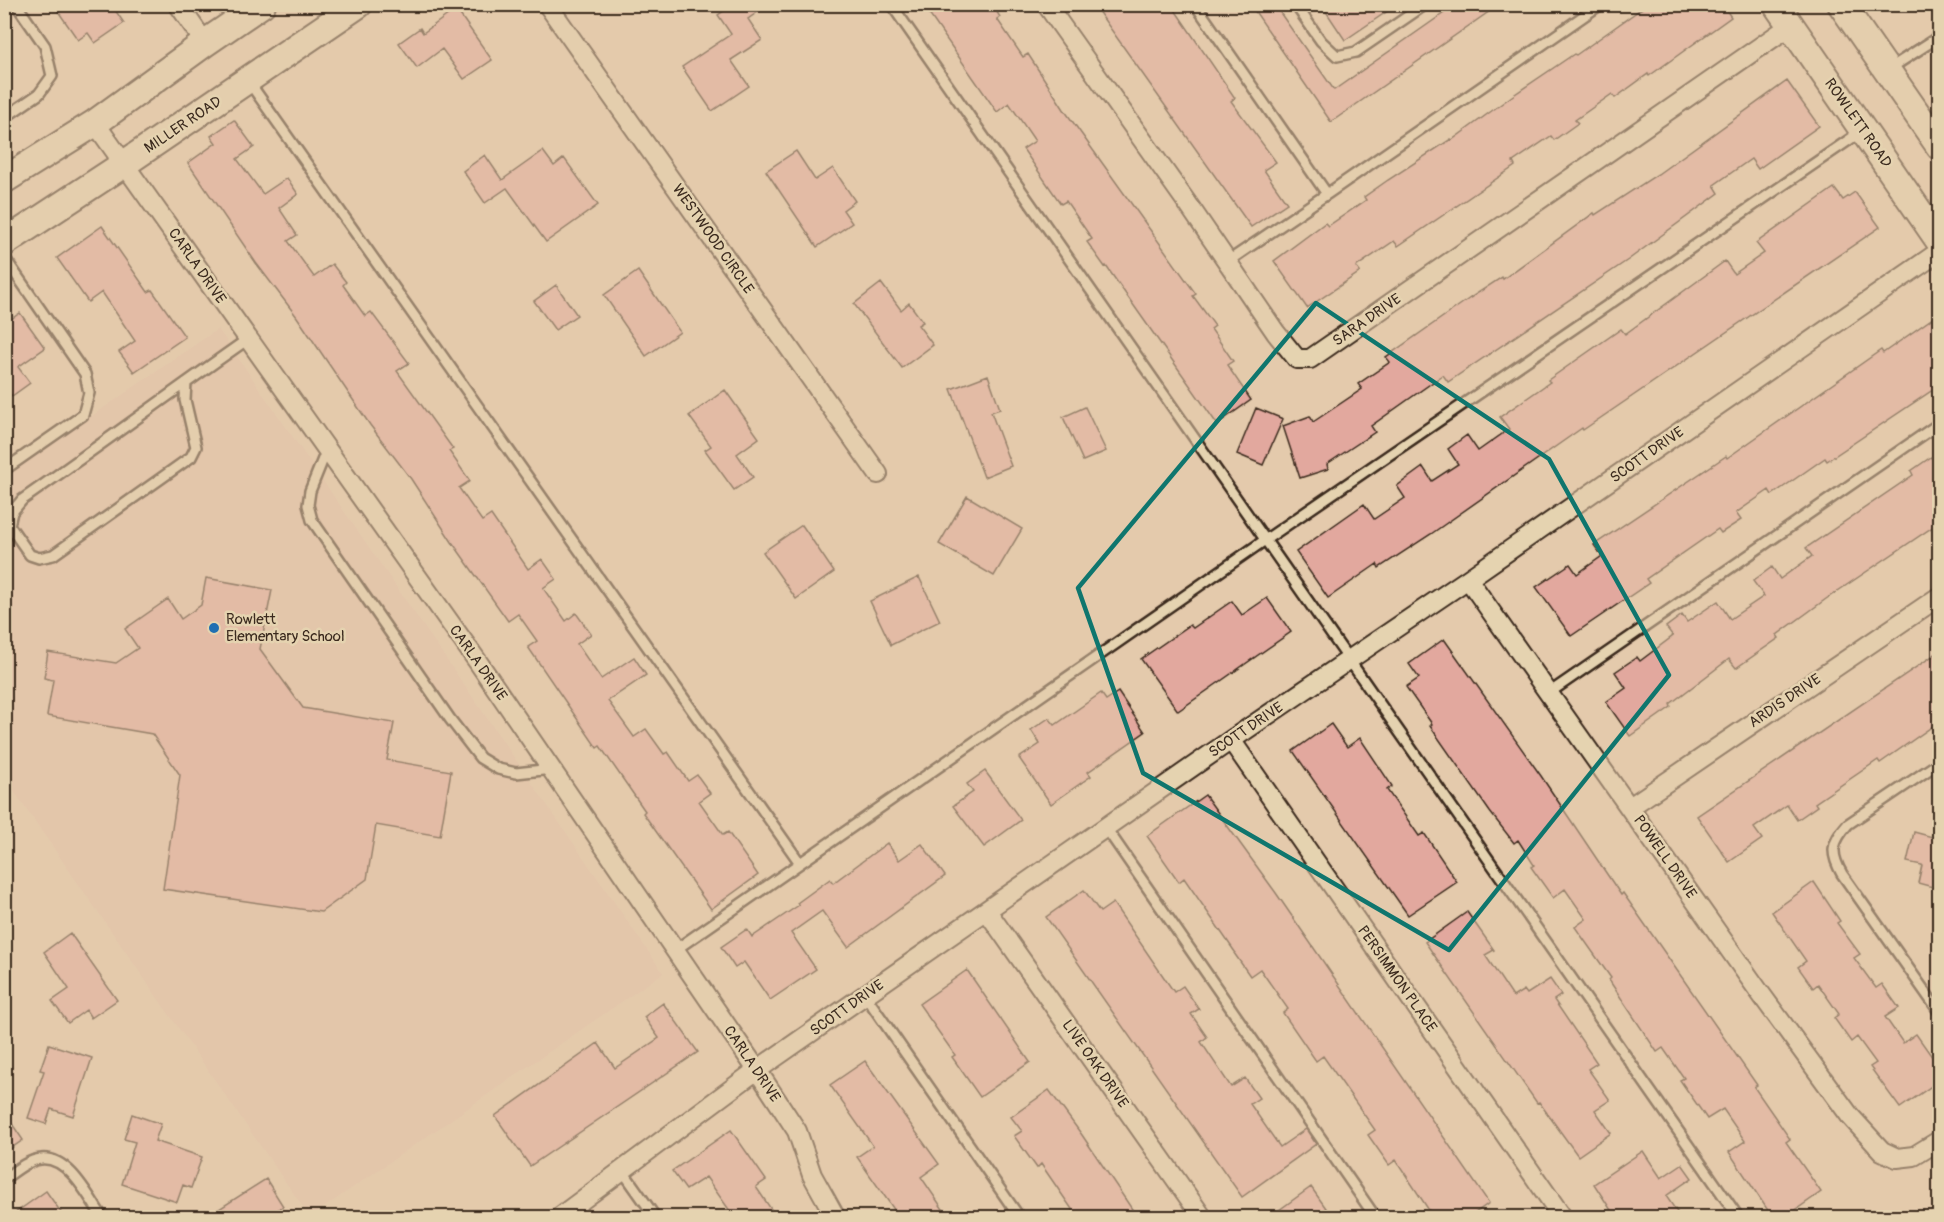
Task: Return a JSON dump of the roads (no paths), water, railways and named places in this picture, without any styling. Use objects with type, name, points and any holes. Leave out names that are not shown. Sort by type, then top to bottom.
[{"type":"main road","points":[[4,180],[95,123],[262,4]]},
{"type":"main road","name":"MILLER ROAD","points":[[4,243],[359,4]]},
{"type":"main road","name":"ROWLETT ROAD","points":[[1776,4],[1940,242]]},
{"type":"main road","points":[[1841,4],[1940,147]]},
{"type":"street","points":[[178,4],[205,43]]},
{"type":"street","name":"WESTWOOD CIRCLE","points":[[547,4],[878,474]]},
{"type":"street","name":"SARA DRIVE","points":[[1046,4],[1297,359],[1310,359],[1790,26]]},
{"type":"street","name":"CARLA DRIVE","points":[[95,123],[478,662],[757,1070],[797,1131],[812,1175],[836,1218]]},
{"type":"street","name":"SCOTT DRIVE","points":[[558,1218],[757,1070],[1940,251]]},
{"type":"street","name":"POWELL DRIVE","points":[[1468,579],[1758,990],[1850,1116],[1882,1151],[1896,1158],[1914,1156],[1940,1140]]},
{"type":"street","name":"ARDIS DRIVE","points":[[1630,807],[1940,596]]},
{"type":"street","name":"PERSIMMON PLACE","points":[[1231,740],[1563,1218]]},
{"type":"street","name":"LIVE OAK DRIVE","points":[[987,911],[1203,1218]]},
{"type":"lane","points":[[4,118],[39,94],[52,76],[45,46],[16,4]]},
{"type":"lane","points":[[891,4],[1739,1218]]},
{"type":"lane","points":[[1195,4],[1327,194]]},
{"type":"lane","points":[[1295,4],[1321,41],[1337,56],[1356,52],[1426,4]]},
{"type":"lane","points":[[1227,262],[1601,4]]},
{"type":"lane","points":[[1887,70],[1940,36]]},
{"type":"lane","points":[[248,80],[800,863]]},
{"type":"lane","points":[[675,950],[1264,540],[1864,130]]},
{"type":"lane","points":[[4,257],[85,374],[89,393],[83,415],[4,470]]},
{"type":"lane","points":[[186,382],[186,400],[196,447],[191,457],[53,555],[39,558],[30,555],[9,525],[12,512],[22,500],[186,382],[248,339]]},
{"type":"lane","points":[[1549,693],[1940,423]]},
{"type":"lane","points":[[327,449],[310,491],[308,505],[312,520],[450,719],[480,758],[498,769],[516,773],[552,769]]},
{"type":"lane","points":[[1940,762],[1848,824],[1839,834],[1833,847],[1834,859],[1842,874],[1940,1013]]},
{"type":"lane","points":[[1106,828],[1376,1218]]},
{"type":"lane","points":[[866,995],[1020,1218]]},
{"type":"lane","points":[[4,1179],[25,1165],[42,1159],[58,1162],[73,1173],[103,1218]]},
{"type":"lane","points":[[622,1170],[656,1218]]},
{"type":"place","name":"Rowlett Elementary School","points":[[214,628]]}]
